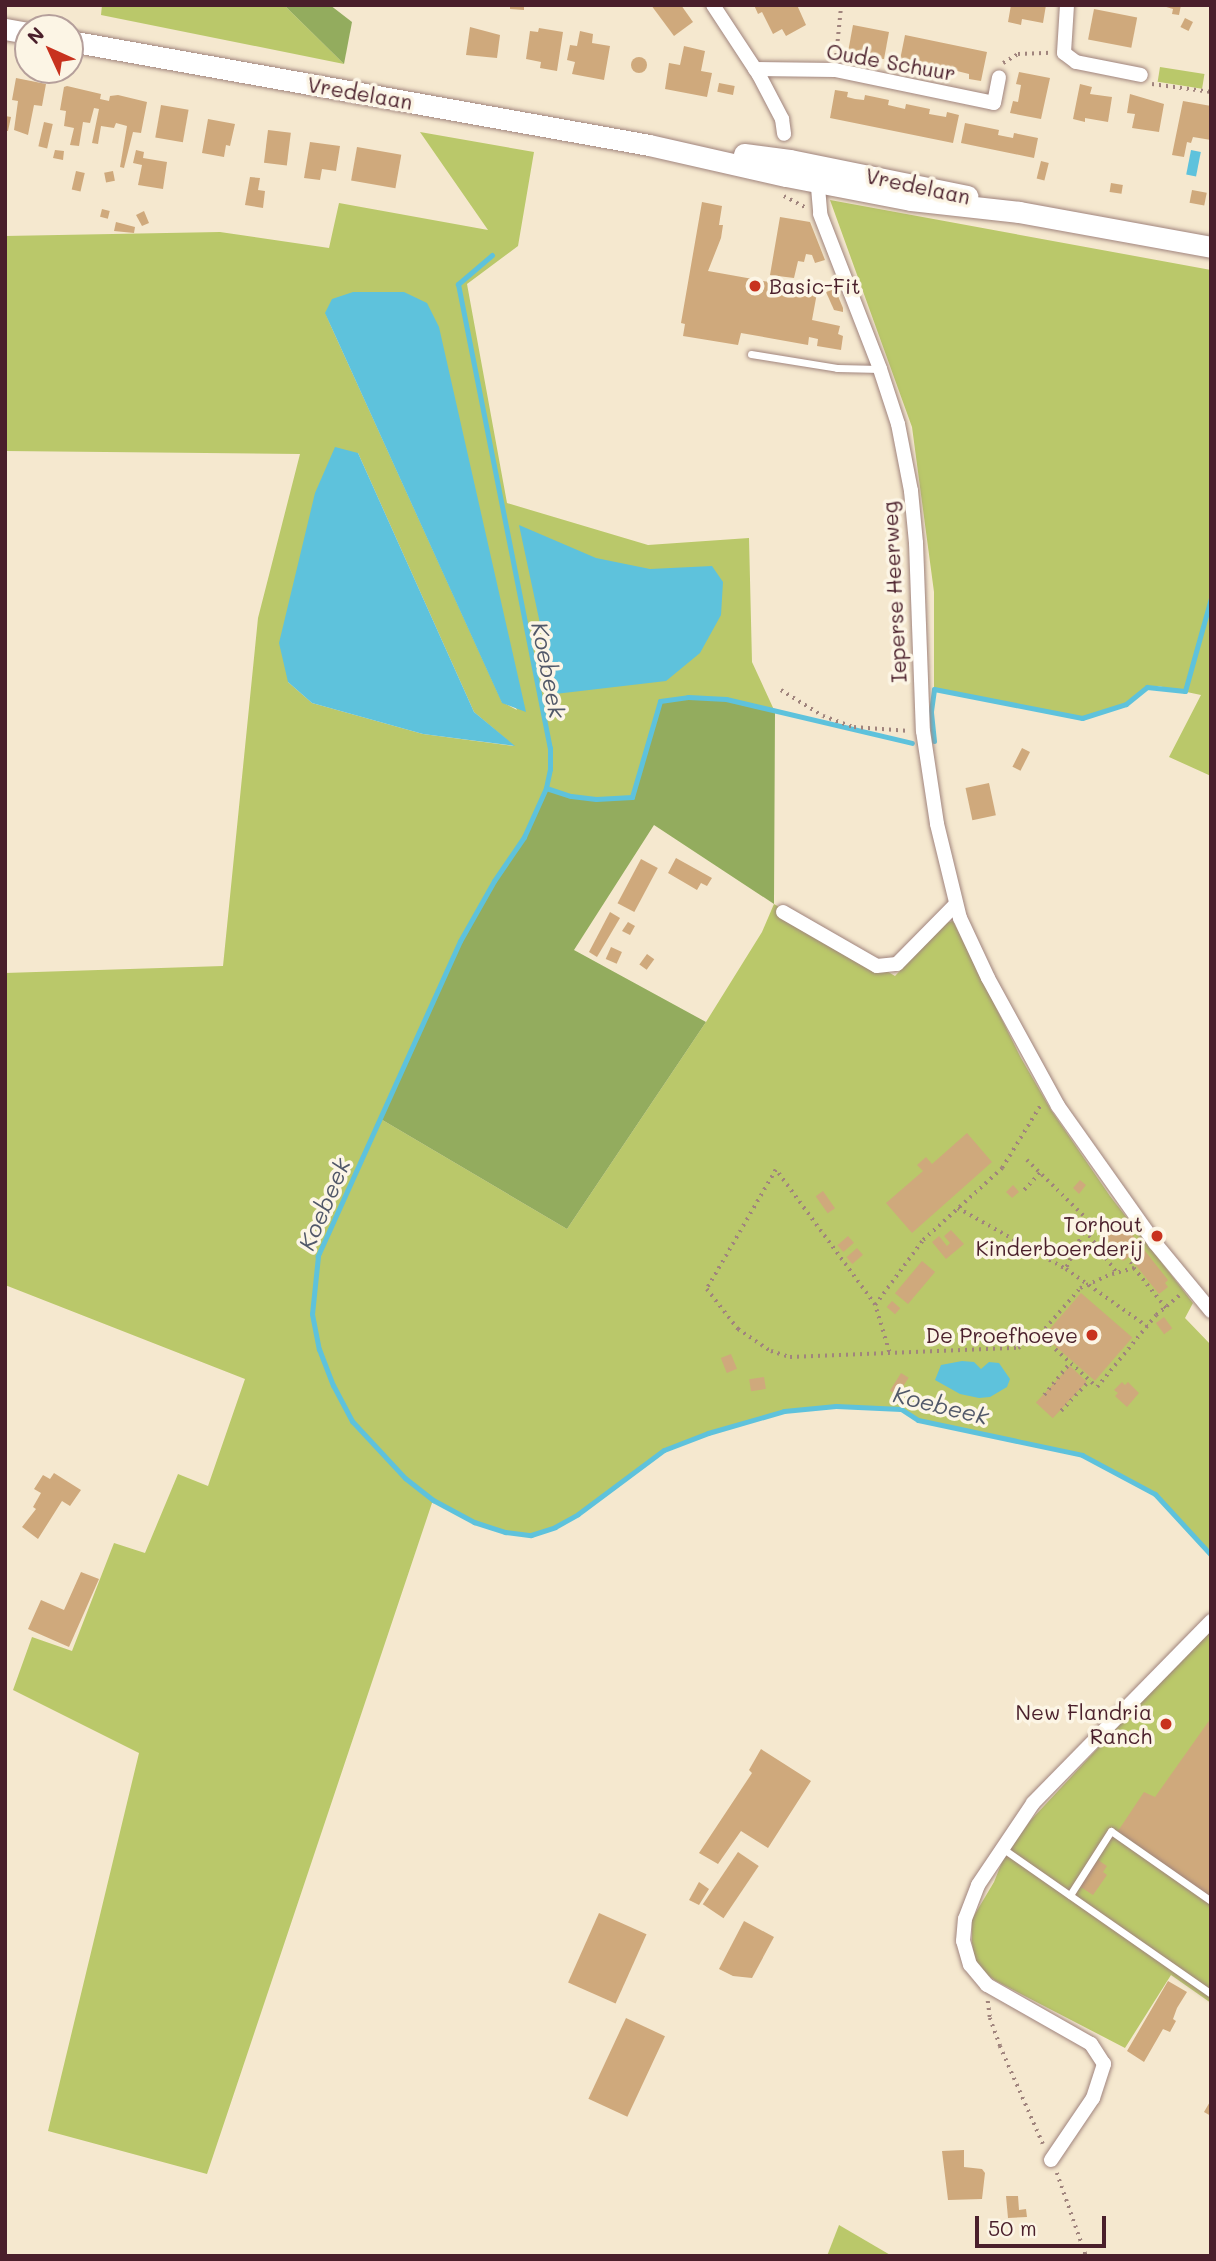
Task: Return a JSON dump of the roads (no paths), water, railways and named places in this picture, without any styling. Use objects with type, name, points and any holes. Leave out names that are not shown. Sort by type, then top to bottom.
[{"type":"main road","name":"Vredelaan","points":[[84,44],[817,173],[923,201],[1019,212],[1211,247]]},
{"type":"street","points":[[713,5],[755,69],[782,119],[784,134]]},
{"type":"street","points":[[1067,5],[1064,52],[1076,62],[1141,75]]},
{"type":"street","name":"Oude Schuur","points":[[755,69],[835,70],[994,103],[999,77]]},
{"type":"street","name":"Ieperse Heerweg","points":[[817,173],[820,214],[880,369],[898,424],[911,491],[923,731],[937,824],[956,904],[988,978],[1052,1095],[1104,1174],[1211,1311]]},
{"type":"street","points":[[783,912],[877,966],[897,964],[956,904]]},
{"type":"street","points":[[1051,2160],[1094,2098],[1104,2064],[1091,2044],[987,1986],[970,1965],[963,1941],[965,1919],[978,1885],[1033,1803],[1211,1621]]},
{"type":"lane","points":[[751,355],[837,368],[880,369]]},
{"type":"lane","points":[[1070,1895],[1111,1831],[1211,1901]]},
{"type":"lane","points":[[1001,1848],[1211,1994]]},
{"type":"water","points":[[1191,150],[1201,152],[1196,176],[1186,175]]},
{"type":"water","points":[[353,292],[404,292],[427,303],[439,327],[526,712],[502,703],[325,313],[332,299]]},
{"type":"water","points":[[335,447],[358,453],[474,712],[515,746],[423,734],[312,703],[288,682],[279,643],[315,493]]},
{"type":"water","points":[[519,525],[596,558],[650,569],[712,566],[723,582],[721,615],[700,653],[666,681],[555,694]]},
{"type":"water","points":[[974,1362],[981,1369],[989,1362],[999,1363],[1010,1379],[1007,1387],[990,1397],[979,1398],[960,1394],[935,1380],[941,1365]]},
{"type":"waterway","name":"Koebeek","points":[[492,255],[458,284],[550,748],[550,769],[546,788],[524,837],[494,881],[460,941],[318,1256],[312,1314],[319,1349],[333,1385],[352,1421],[405,1478],[433,1500],[474,1522],[505,1532],[531,1535],[555,1527],[578,1514],[664,1450],[708,1433],[784,1411],[836,1406],[901,1409],[918,1420],[1082,1455],[1155,1494],[1211,1555]]},
{"type":"waterway","points":[[934,741],[931,711],[934,689],[1082,718],[1126,704],[1147,687],[1185,691],[1211,598]]},
{"type":"waterway","points":[[546,788],[571,796],[596,799],[632,797],[660,701],[688,697],[726,699],[912,743]]},
{"type":"place","name":"Basic-Fit","points":[[755,286]]},
{"type":"place","name":"Torhout Kinderboerderij","points":[[1157,1236]]},
{"type":"place","name":"De Proefhoeve","points":[[1092,1335]]},
{"type":"place","name":"New Flandria Ranch","points":[[1166,1724]]}]
